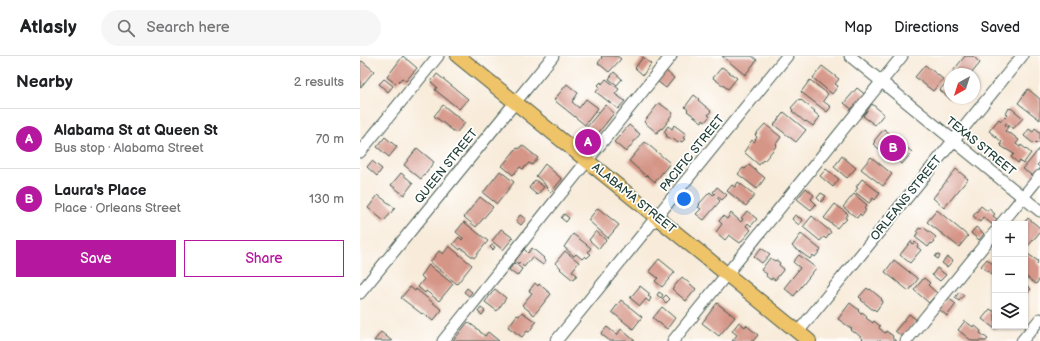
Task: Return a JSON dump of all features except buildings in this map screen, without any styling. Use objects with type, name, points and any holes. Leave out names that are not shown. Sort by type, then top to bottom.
[{"type":"main road","name":"ALABAMA STREET","points":[[458,56],[727,274],[794,336],[809,341]]},
{"type":"street","points":[[360,152],[438,56]]},
{"type":"street","name":"QUEEN STREET","points":[[360,293],[553,56]]},
{"type":"street","points":[[443,341],[671,56]]},
{"type":"street","name":"PACIFIC STREET","points":[[556,341],[787,56]]},
{"type":"street","name":"TEXAS STREET","points":[[850,56],[1040,210]]},
{"type":"street","points":[[673,341],[902,56]]},
{"type":"street","name":"ORLEANS STREET","points":[[794,336],[1022,56]]},
{"type":"street","points":[[1003,221],[1040,176]]},
{"type":"street","points":[[906,341],[992,236]]},
{"type":"street","points":[[1022,341],[1040,319]]},
{"type":"place","name":"Alabama St at Queen St","points":[[588,142]]},
{"type":"place","name":"Laura's Place","points":[[893,148]]}]
